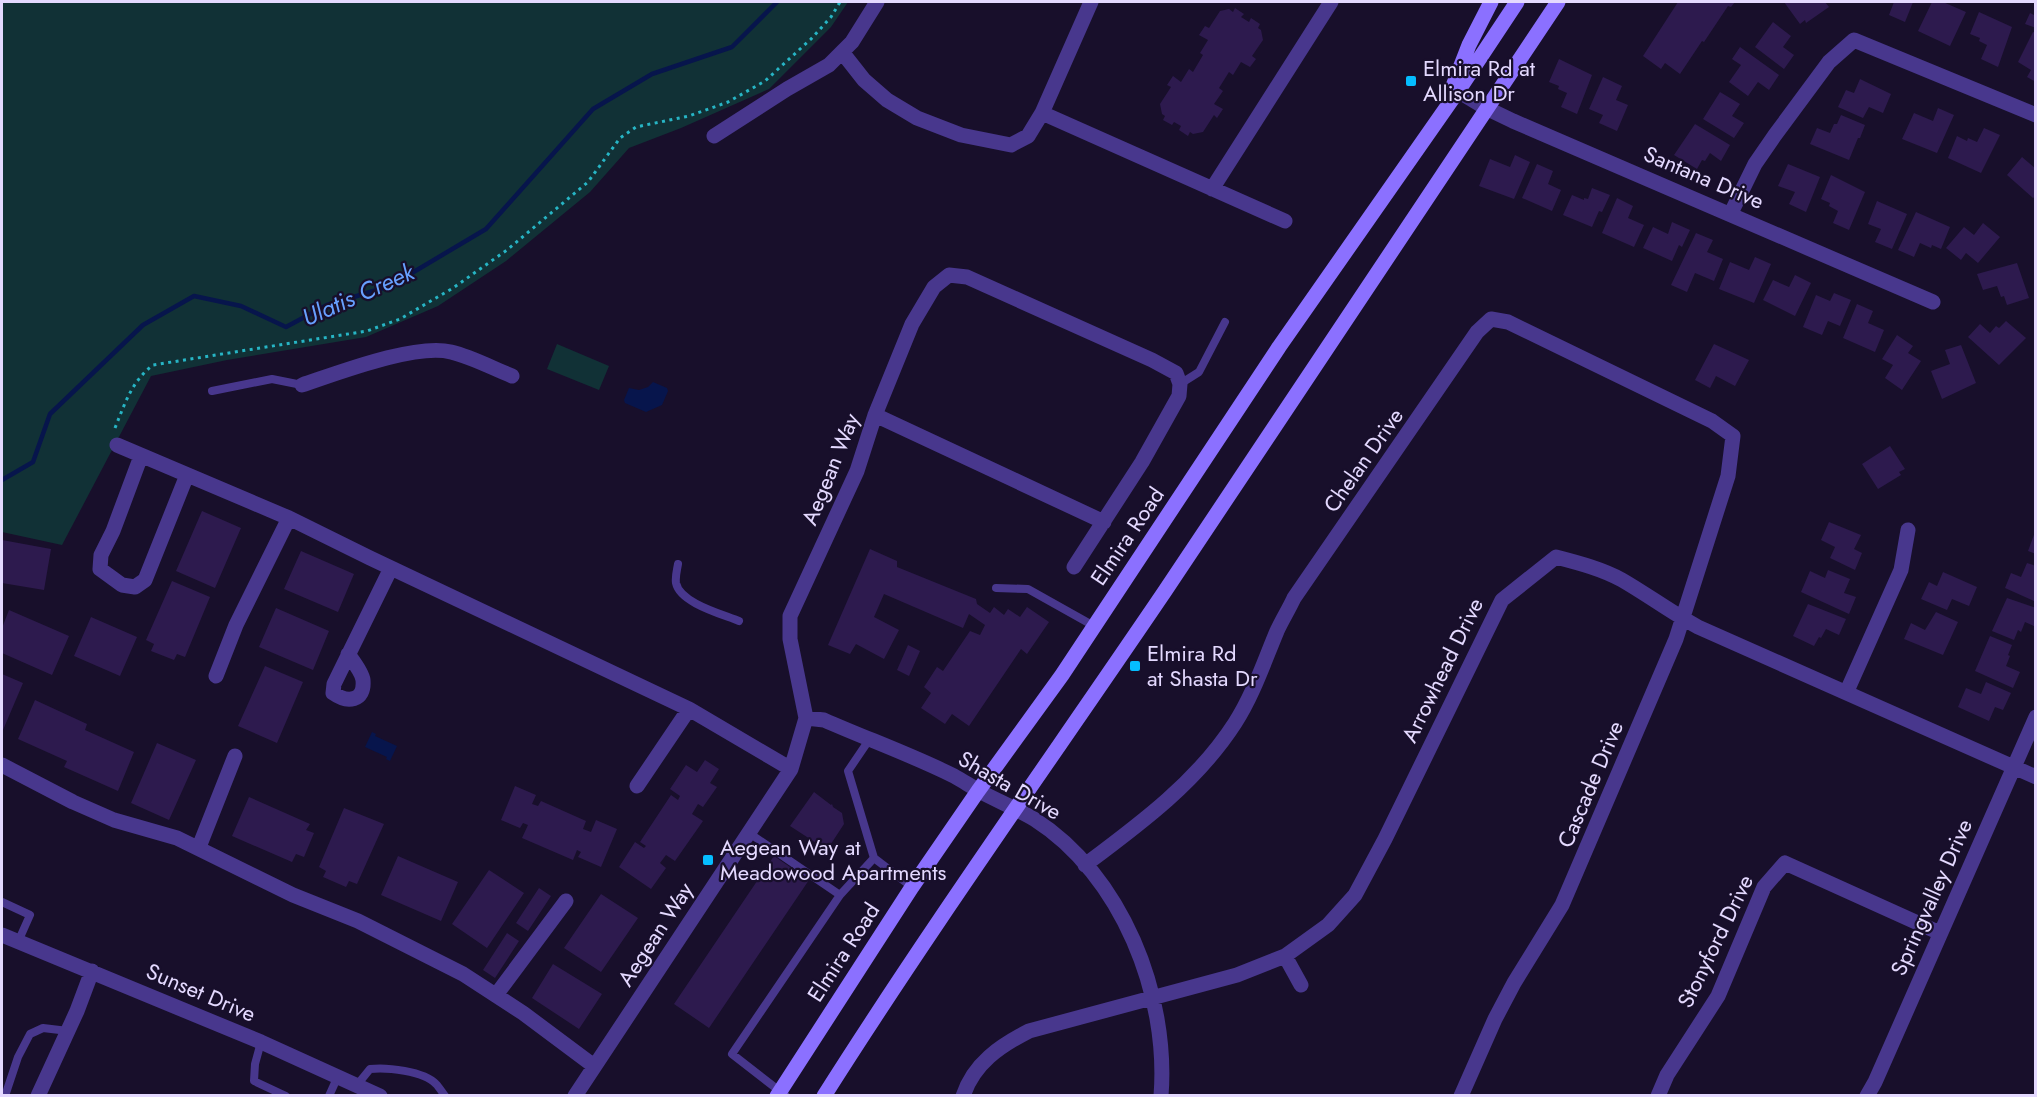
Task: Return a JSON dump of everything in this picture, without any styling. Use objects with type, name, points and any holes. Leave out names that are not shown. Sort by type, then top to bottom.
[{"type":"main road","points":[[1445,107],[1469,45],[1491,2]]},
{"type":"main road","name":"Elmira Road","points":[[781,1094],[850,980],[912,887],[1062,675],[1279,347],[1458,91],[1517,2]]},
{"type":"main road","points":[[824,1095],[945,910],[1016,810],[1276,426],[1557,2]]},
{"type":"street","points":[[714,136],[829,65],[852,42],[877,2]]},
{"type":"street","points":[[842,52],[864,80],[887,100],[917,118],[961,135],[1011,145],[1028,136],[1042,113],[1090,2]]},
{"type":"street","points":[[1212,189],[1331,2]]},
{"type":"street","points":[[1731,213],[1755,164],[1775,135],[1829,62],[1854,40],[2036,115]]},
{"type":"street","name":"Santana Drive","points":[[1458,91],[1486,108],[1933,302]]},
{"type":"street","points":[[1042,113],[1285,221]]},
{"type":"street","name":"Aegean Way","points":[[575,1095],[791,769],[806,718],[790,639],[790,616],[856,471],[912,324],[934,287],[949,275],[966,277],[1152,360],[1176,373],[1180,384]]},
{"type":"street","name":"Chelan Drive","points":[[1085,865],[1177,792],[1215,750],[1236,722],[1294,598],[1477,332],[1491,319],[1508,322],[1712,421],[1733,436],[1728,476]]},
{"type":"street","points":[[302,385],[367,363],[429,351],[450,351],[512,376]]},
{"type":"street","points":[[1074,567],[1142,462],[1179,396],[1180,384]]},
{"type":"street","points":[[876,415],[1104,522]]},
{"type":"street","points":[[117,445],[290,518],[689,709],[791,769]]},
{"type":"street","points":[[141,456],[113,531],[101,555],[100,569],[122,585],[135,588],[145,580],[187,475]]},
{"type":"street","name":"Cascade Drive","points":[[1461,1095],[1495,1018],[1562,905],[1676,639],[1728,476]]},
{"type":"street","points":[[216,675],[236,625],[290,518]]},
{"type":"street","points":[[1847,691],[1901,570],[1908,530]]},
{"type":"street","name":"Arrowhead Drive","points":[[963,1095],[979,1065],[1003,1045],[1029,1031],[1237,975],[1285,956],[1328,925],[1354,895],[1385,839],[1491,618],[1502,600],[1556,557],[1588,566],[1622,580],[1682,618],[2036,777]]},
{"type":"street","points":[[348,654],[391,568]]},
{"type":"street","points":[[637,786],[689,709]]},
{"type":"street","name":"Springvalley Drive","points":[[1867,1095],[1875,1082],[2036,717]]},
{"type":"street","name":"Shasta Drive","points":[[806,718],[824,720],[950,774],[1037,821],[1072,851],[1109,896],[1139,953],[1158,1014],[1161,1095]]},
{"type":"street","points":[[199,847],[235,756]]},
{"type":"street","points":[[2,765],[63,798],[114,820],[177,838],[199,847],[293,895],[358,921],[463,974],[523,1013],[594,1066]]},
{"type":"street","name":"Stonyford Drive","points":[[1658,1095],[1667,1075],[1718,996],[1764,887],[1785,863],[1940,933]]},
{"type":"street","points":[[496,995],[566,902]]},
{"type":"street","name":"Sunset Drive","points":[[2,935],[261,1042],[380,1095]]},
{"type":"street","points":[[1285,956],[1301,985]]},
{"type":"street","points":[[38,1095],[68,1031],[92,971]]},
{"type":"lane","points":[[1180,384],[1199,372],[1225,322]]},
{"type":"lane","points":[[212,391],[272,379],[302,385]]},
{"type":"lane","points":[[678,564],[676,582],[680,592],[689,600],[739,621]]},
{"type":"lane","points":[[996,588],[1028,590],[1094,626]]},
{"type":"lane","points":[[869,740],[848,771],[874,858],[912,887]]},
{"type":"lane","points":[[749,833],[840,895]]},
{"type":"lane","points":[[781,1094],[732,1054],[840,895],[874,858]]},
{"type":"lane","points":[[2,902],[30,915],[18,942]]},
{"type":"lane","points":[[4,1095],[18,1056],[30,1034],[43,1028],[68,1031]]},
{"type":"lane","points":[[261,1042],[255,1064],[254,1081],[286,1095]]},
{"type":"lane","points":[[357,1085],[370,1069],[383,1067],[408,1071],[435,1082],[445,1095]]},
{"type":"lane","points":[[329,1095],[338,1076]]},
{"type":"path","points":[[115,428],[128,396],[140,375],[153,365],[367,331],[400,319],[453,288],[507,250],[588,182],[620,138],[636,127],[689,116],[728,102],[765,81],[811,39],[831,17],[840,2]]},
{"type":"green space","points":[[2,2],[848,2],[831,27],[769,89],[629,148],[590,192],[506,261],[438,306],[366,337],[227,360],[151,376],[62,545],[2,532]]},
{"type":"green space","points":[[557,344],[609,366],[599,390],[547,369]]},
{"type":"shaded area","points":[[653,382],[667,388],[668,391],[662,405],[646,412],[625,403],[629,388],[639,390],[648,387]]},
{"type":"shaded area","points":[[372,732],[376,734],[375,736],[397,746],[390,761],[386,759],[387,757],[365,747]]},
{"type":"building","points":[[1678,2],[1735,2],[1731,7],[1728,6],[1680,74],[1665,63],[1661,69],[1643,56]]},
{"type":"building","points":[[1784,2],[1825,2],[1829,7],[1806,23],[1805,20],[1800,24]]},
{"type":"building","points":[[1894,2],[1913,2],[1905,22],[1889,15]]},
{"type":"building","points":[[1932,2],[1943,2],[1966,12],[1950,46],[1918,31]]},
{"type":"building","points":[[1235,8],[1244,14],[1241,17],[1249,22],[1251,18],[1260,24],[1258,28],[1261,30],[1263,40],[1252,56],[1256,59],[1250,67],[1241,62],[1233,75],[1229,72],[1219,88],[1223,91],[1214,104],[1223,109],[1217,118],[1214,115],[1203,132],[1193,134],[1190,132],[1188,136],[1179,130],[1181,126],[1174,122],[1172,125],[1163,120],[1165,116],[1162,114],[1160,104],[1171,87],[1167,85],[1173,76],[1181,82],[1189,69],[1193,72],[1203,55],[1200,53],[1208,40],[1199,35],[1205,26],[1209,28],[1220,11],[1229,9],[1233,12]]},
{"type":"building","points":[[1979,12],[2012,27],[1998,67],[1981,59],[1987,45],[1979,41],[1980,38],[1970,34]]},
{"type":"building","points":[[2030,13],[2036,16],[2036,28],[2025,24]]},
{"type":"building","points":[[1773,22],[1791,36],[1783,47],[1794,55],[1784,69],[1755,47]]},
{"type":"building","points":[[2033,32],[2036,33],[2036,82],[2027,77],[2031,70],[2018,62]]},
{"type":"building","points":[[1740,47],[1779,75],[1769,90],[1758,82],[1748,96],[1729,82],[1741,65],[1732,59]]},
{"type":"building","points":[[1559,59],[1592,75],[1577,114],[1561,107],[1567,93],[1558,89],[1559,86],[1549,82]]},
{"type":"building","points":[[1603,77],[1622,86],[1616,100],[1628,105],[1617,131],[1599,123],[1603,115],[1589,109]]},
{"type":"building","points":[[1860,79],[1891,94],[1883,113],[1869,107],[1863,118],[1838,107],[1846,90],[1854,93]]},
{"type":"building","points":[[1720,92],[1740,104],[1732,116],[1744,123],[1734,138],[1703,119]]},
{"type":"building","points":[[1938,108],[1954,115],[1937,153],[1902,139],[1914,113],[1933,121]]},
{"type":"building","points":[[1841,115],[1865,125],[1849,160],[1810,144],[1817,128],[1830,133]]},
{"type":"building","points":[[1695,124],[1730,145],[1721,161],[1710,153],[1697,169],[1674,155]]},
{"type":"building","points":[[1984,128],[2000,135],[1981,173],[1948,158],[1957,136],[1967,141],[1968,138],[1977,142]]},
{"type":"building","points":[[1515,155],[1530,162],[1514,199],[1479,186],[1490,159],[1510,167]]},
{"type":"building","points":[[2022,157],[2036,169],[2036,196],[2033,198],[2007,175]]},
{"type":"building","points":[[1537,164],[1553,171],[1548,184],[1561,190],[1552,211],[1522,198]]},
{"type":"building","points":[[1788,164],[1820,177],[1806,212],[1789,204],[1795,192],[1778,186]]},
{"type":"building","points":[[1831,175],[1865,192],[1849,230],[1833,223],[1838,211],[1829,206],[1830,203],[1821,199]]},
{"type":"building","points":[[1592,188],[1610,195],[1592,227],[1563,215],[1572,195],[1584,200],[1584,198],[1588,199]]},
{"type":"building","points":[[1617,198],[1633,206],[1628,218],[1644,225],[1634,247],[1602,233]]},
{"type":"building","points":[[1877,201],[1907,214],[1892,249],[1875,242],[1881,229],[1868,224]]},
{"type":"building","points":[[1916,212],[1950,227],[1941,249],[1920,243],[1914,257],[1898,250]]},
{"type":"building","points":[[1672,222],[1690,230],[1682,247],[1679,245],[1672,261],[1643,248],[1653,227],[1668,234]]},
{"type":"building","points":[[1983,223],[2000,237],[1978,263],[1966,253],[1961,260],[1946,248],[1964,227],[1974,235]]},
{"type":"building","points":[[1696,233],[1713,240],[1707,252],[1723,259],[1714,281],[1695,273],[1687,292],[1671,285]]},
{"type":"building","points":[[1755,257],[1771,264],[1754,303],[1719,289],[1730,262],[1749,270]]},
{"type":"building","points":[[2017,263],[2029,298],[2007,305],[1997,286],[1983,290],[1977,274]]},
{"type":"building","points":[[1795,275],[1811,283],[1795,316],[1763,300],[1773,280],[1789,287]]},
{"type":"building","points":[[1834,293],[1851,300],[1840,326],[1828,321],[1822,335],[1803,327],[1816,295],[1830,301]]},
{"type":"building","points":[[1857,304],[1873,311],[1868,323],[1884,330],[1875,352],[1843,338]]},
{"type":"building","points":[[2006,321],[2026,338],[1999,365],[1968,337],[1980,324],[1990,333],[1996,326],[1999,328]]},
{"type":"building","points":[[1897,335],[1913,346],[1908,353],[1921,361],[1902,390],[1885,378],[1893,365],[1882,359]]},
{"type":"building","points":[[1714,344],[1749,360],[1735,386],[1716,376],[1710,388],[1695,380]]},
{"type":"building","points":[[1961,345],[1976,383],[1942,399],[1931,371],[1950,364],[1945,350]]},
{"type":"building","points":[[1890,446],[1905,469],[1899,472],[1901,475],[1878,489],[1862,464]]},
{"type":"building","points":[[202,511],[241,528],[215,588],[176,571]]},
{"type":"building","points":[[1829,522],[1861,535],[1854,549],[1862,553],[1855,570],[1830,558],[1835,547],[1821,540]]},
{"type":"building","points":[[2036,532],[2036,554],[2028,551]]},
{"type":"building","points":[[2,540],[51,549],[44,590],[2,583]]},
{"type":"building","points":[[870,549],[897,561],[897,567],[976,599],[977,604],[990,613],[994,607],[1004,615],[1008,609],[1020,617],[1027,607],[1049,622],[1027,654],[1021,649],[969,726],[952,714],[945,724],[921,708],[931,693],[924,687],[937,667],[943,671],[970,631],[980,635],[985,625],[969,614],[963,628],[884,594],[874,617],[899,630],[884,659],[856,644],[850,654],[828,645]]},
{"type":"building","points":[[301,551],[354,574],[338,612],[284,589]]},
{"type":"building","points":[[2027,563],[2036,566],[2036,602],[2005,588],[2011,573],[2021,577]]},
{"type":"building","points":[[1828,570],[1850,579],[1844,593],[1856,597],[1849,614],[1801,592],[1810,571],[1825,578]]},
{"type":"building","points":[[1943,572],[1977,587],[1969,606],[1952,599],[1947,610],[1921,599],[1929,582],[1937,586]]},
{"type":"building","points":[[172,581],[210,597],[185,657],[177,654],[174,660],[151,651],[154,644],[146,640]]},
{"type":"building","points":[[2007,598],[2036,608],[2036,627],[2025,622],[2021,632],[2018,630],[2014,640],[1992,631]]},
{"type":"building","points":[[1808,604],[1846,619],[1839,635],[1826,629],[1814,646],[1793,636]]},
{"type":"building","points":[[276,608],[329,631],[313,670],[259,647]]},
{"type":"building","points":[[9,610],[69,636],[52,675],[2,653],[2,628]]},
{"type":"building","points":[[1936,612],[1958,622],[1943,655],[1904,639],[1911,623],[1925,630]]},
{"type":"building","points":[[91,617],[137,637],[120,676],[74,656]]},
{"type":"building","points":[[1990,636],[2012,645],[2006,666],[2020,672],[2013,688],[1975,671]]},
{"type":"building","points":[[908,645],[920,651],[909,676],[897,670]]},
{"type":"building","points":[[265,666],[303,682],[277,743],[238,726]]},
{"type":"building","points":[[2,674],[23,683],[3,730],[2,729]]},
{"type":"building","points":[[1986,682],[2011,693],[2003,710],[1995,707],[1989,721],[1958,707],[1966,688],[1981,694]]},
{"type":"building","points":[[35,700],[87,724],[85,730],[134,752],[118,791],[64,767],[67,761],[18,739]]},
{"type":"building","points":[[157,743],[196,760],[169,820],[131,803]]},
{"type":"building","points":[[705,760],[719,769],[710,783],[717,787],[703,807],[698,804],[692,814],[703,821],[675,861],[666,855],[660,863],[666,868],[651,889],[619,867],[635,842],[644,848],[646,846],[640,842],[671,795],[678,800],[680,796],[670,789],[686,765],[697,772]]},
{"type":"building","points":[[515,786],[536,795],[532,804],[538,806],[541,801],[586,821],[583,829],[591,832],[596,820],[617,829],[601,867],[578,857],[581,852],[577,850],[573,860],[522,838],[528,825],[523,823],[520,828],[501,820]]},
{"type":"building","points":[[814,792],[842,813],[844,824],[827,850],[790,826]]},
{"type":"building","points":[[249,797],[310,824],[306,830],[314,833],[304,857],[296,854],[292,862],[232,836]]},
{"type":"building","points":[[344,808],[384,824],[357,884],[349,881],[346,887],[323,877],[326,871],[319,867]]},
{"type":"building","points":[[398,856],[458,882],[441,921],[381,895]]},
{"type":"building","points":[[774,856],[809,880],[709,1028],[674,1004]]},
{"type":"building","points":[[489,870],[524,893],[487,948],[452,924]]},
{"type":"building","points":[[539,888],[551,896],[528,931],[516,923]]},
{"type":"building","points":[[601,894],[638,918],[601,972],[564,948]]},
{"type":"building","points":[[507,933],[519,941],[495,978],[483,970]]},
{"type":"building","points":[[553,964],[602,994],[579,1029],[532,998]]},
{"type":"waterway","name":"Ulatis Creek","points":[[2,480],[33,462],[50,414],[143,325],[194,296],[241,306],[286,327],[327,305],[390,286],[486,229],[593,109],[652,74],[732,47],[777,2]]},
{"type":"place","name":"Elmira Rd at Allison Dr","points":[[1411,81]]},
{"type":"place","name":"Elmira Rd at Shasta Dr","points":[[1135,666]]},
{"type":"place","name":"Aegean Way at Meadowood Apartments","points":[[708,860]]}]
